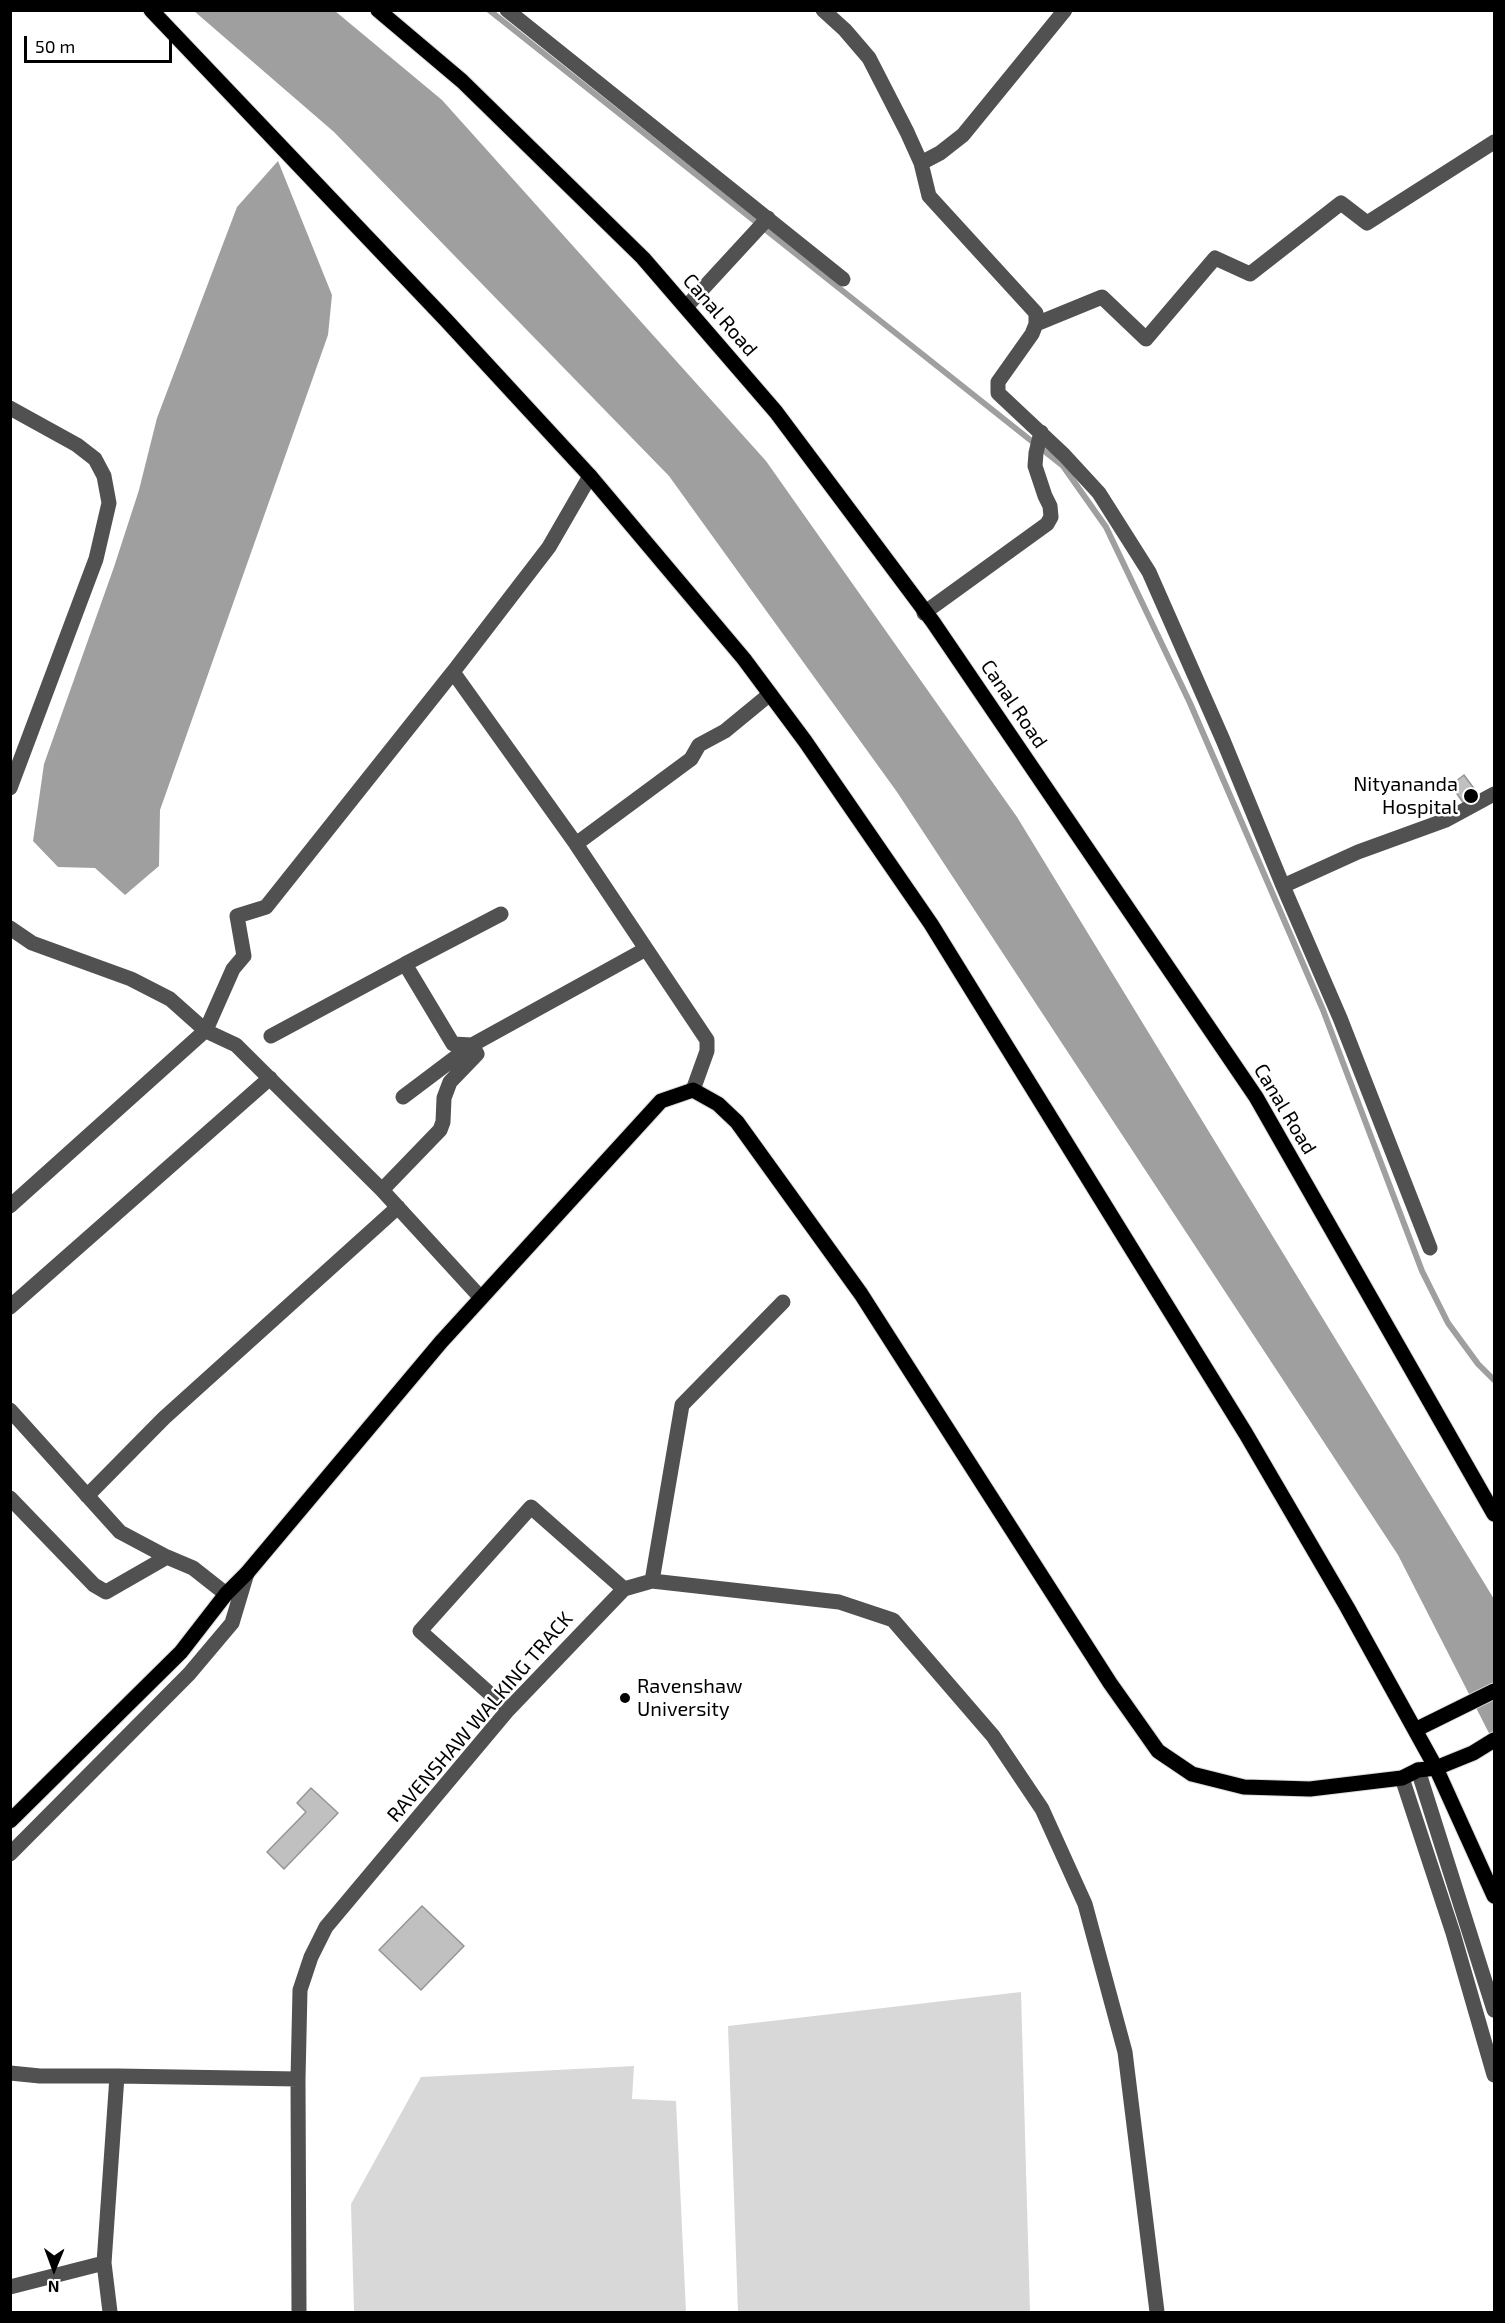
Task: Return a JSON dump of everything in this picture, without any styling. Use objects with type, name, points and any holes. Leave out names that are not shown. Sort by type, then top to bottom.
[{"type":"main road","points":[[151,10],[446,320],[590,476],[744,659],[770,694],[931,924],[1246,1434],[1347,1606],[1436,1768],[1494,1896]]},
{"type":"main road","name":"Canal Road","points":[[378,10],[462,81],[644,258],[776,412],[924,613],[933,622],[1256,1097],[1494,1514]]},
{"type":"main road","points":[[10,1821],[181,1652],[226,1594],[247,1574],[441,1342],[661,1101],[693,1090],[718,1104],[737,1122],[861,1294],[1110,1683],[1158,1751],[1192,1774],[1244,1787],[1310,1789],[1402,1778],[1418,1770],[1436,1768],[1473,1753],[1494,1740]]},
{"type":"main road","points":[[1415,1730],[1494,1691]]},
{"type":"street","points":[[507,10],[843,279]]},
{"type":"street","points":[[823,10],[845,30],[869,58],[921,163],[929,196],[1036,313],[1036,324],[1032,334],[998,382],[998,393],[1041,432],[1099,493],[1149,572],[1341,1018],[1430,1248]]},
{"type":"street","points":[[921,163],[940,153],[963,135],[1065,10]]},
{"type":"street","points":[[1036,324],[1102,297],[1146,339],[1215,258],[1250,274],[1341,203],[1367,223],[1494,142]]},
{"type":"street","points":[[686,307],[768,219]]},
{"type":"street","points":[[10,408],[77,445],[94,459],[104,476],[109,503],[96,559],[10,788]]},
{"type":"street","points":[[924,613],[1047,524],[1051,518],[1050,506],[1035,466],[1041,432]]},
{"type":"street","points":[[10,1206],[206,1030],[233,969],[243,956],[237,916],[266,907],[549,547],[590,476]]},
{"type":"street","points":[[453,672],[576,844],[707,1040],[707,1051],[693,1090]]},
{"type":"street","points":[[576,844],[691,759],[699,745],[725,731],[770,694]]},
{"type":"street","points":[[1283,886],[1358,852],[1446,820],[1494,794]]},
{"type":"street","points":[[271,1036],[501,914]]},
{"type":"street","points":[[10,928],[32,944],[131,979],[170,999],[206,1030],[236,1045],[382,1190],[481,1298]]},
{"type":"street","points":[[403,1097],[472,1044],[646,949]]},
{"type":"street","points":[[405,964],[453,1044],[472,1044]]},
{"type":"street","points":[[382,1190],[440,1130],[443,1122],[444,1098],[450,1082],[477,1054],[472,1044]]},
{"type":"street","points":[[10,1307],[270,1078]]},
{"type":"street","points":[[87,1496],[164,1418],[398,1207]]},
{"type":"street","points":[[652,1581],[682,1405],[783,1302]]},
{"type":"street","points":[[10,1410],[120,1532],[193,1568],[226,1594]]},
{"type":"street","points":[[10,1498],[94,1585],[106,1592],[167,1557]]},
{"type":"street","points":[[508,1710],[420,1631],[531,1507],[624,1589],[652,1581],[839,1602],[893,1620],[993,1736],[1041,1809],[1085,1904],[1125,2052],[1157,2313]]},
{"type":"street","points":[[10,1854],[189,1674],[232,1623],[247,1574]]},
{"type":"street","name":"RAVENSHAW WALKING TRACK","points":[[299,2313],[300,1990],[311,1957],[326,1927],[508,1710],[624,1589]]},
{"type":"street","points":[[1418,1770],[1494,2010]]},
{"type":"street","points":[[1402,1778],[1453,1933],[1494,2075]]},
{"type":"street","points":[[10,2073],[40,2076],[298,2079]]},
{"type":"street","points":[[110,2313],[104,2263],[117,2076]]},
{"type":"street","points":[[10,2287],[104,2263]]},
{"type":"shaded area","points":[[194,11],[335,11],[442,100],[766,461],[1017,817],[1494,1599],[1494,1743],[1398,1555],[897,792],[669,476],[334,132]]},
{"type":"shaded area","points":[[278,161],[332,295],[328,335],[160,810],[159,866],[125,895],[95,868],[58,867],[33,841],[44,764],[114,567],[139,490],[157,418],[237,207]]},
{"type":"shaded area","points":[[1021,1992],[1030,2312],[738,2312],[728,2026]]},
{"type":"shaded area","points":[[634,2066],[632,2099],[676,2101],[686,2312],[354,2312],[351,2204],[421,2077]]},
{"type":"building","points":[[1464,775],[1478,794],[1464,804],[1451,785]]},
{"type":"building","points":[[311,1788],[338,1813],[284,1869],[267,1852],[306,1812],[297,1803]]},
{"type":"building","points":[[422,1906],[464,1946],[421,1990],[379,1950]]},
{"type":"waterway","points":[[489,10],[1063,466],[1106,527],[1190,703],[1323,1010],[1422,1271],[1448,1323],[1478,1364],[1494,1380]]},
{"type":"place","name":"Nityananda Hospital","points":[[1471,796]]},
{"type":"place","name":"Ravenshaw University","points":[[625,1698]]}]
